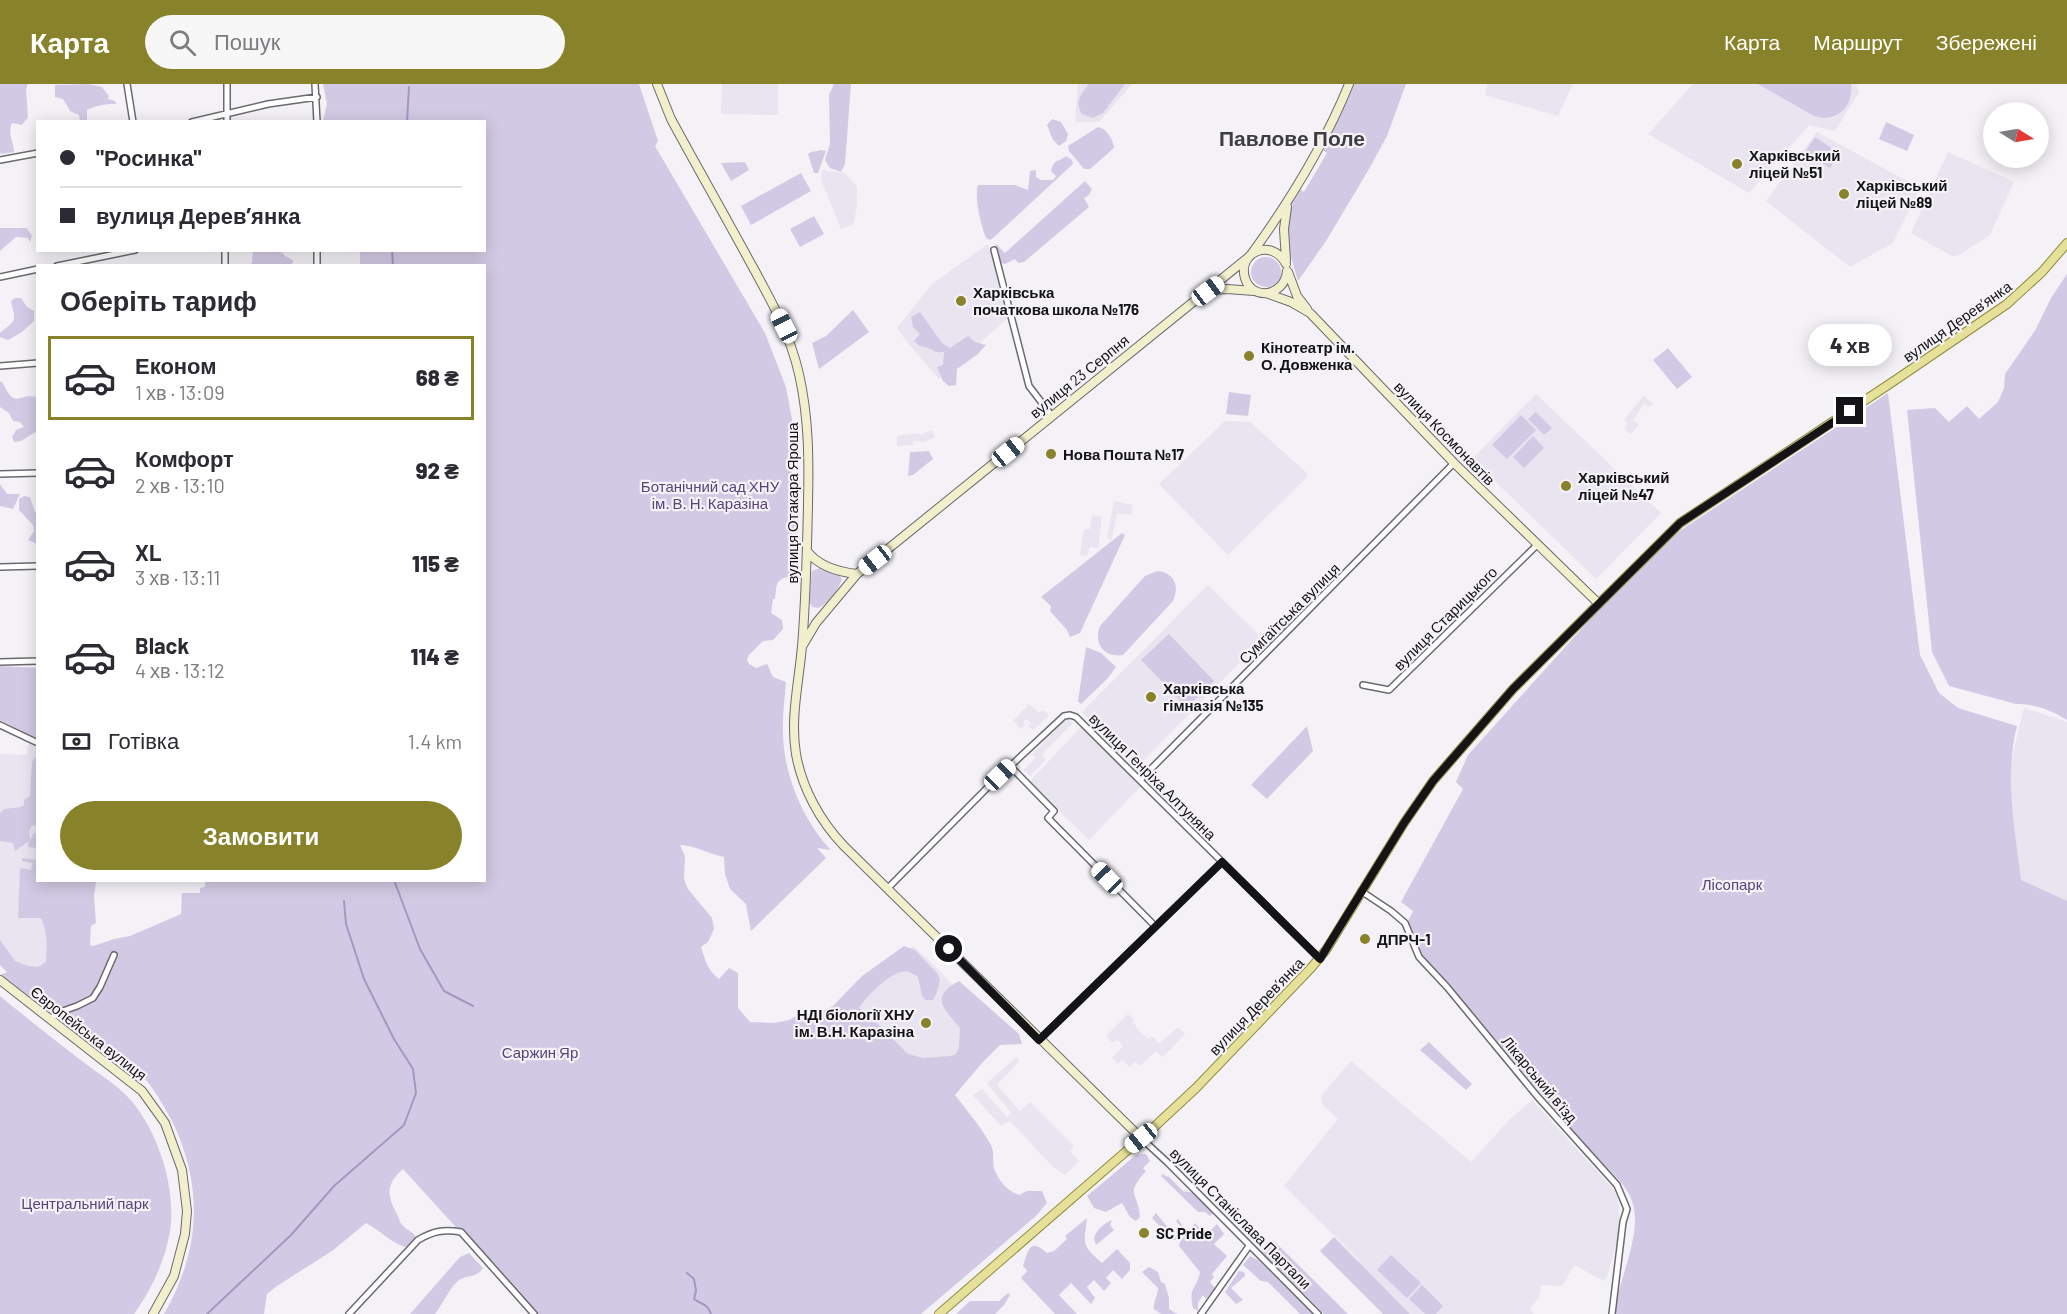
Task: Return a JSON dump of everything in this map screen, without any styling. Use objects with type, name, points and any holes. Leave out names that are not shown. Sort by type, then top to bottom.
[{"type":"main road","name":"вулиця Дерев’янка","points":[[939,1314],[1196,1088],[1320,959],[1404,823],[1433,781],[1513,689],[1680,523],[2007,304],[2042,272],[2067,243]]},
{"type":"street","points":[[128,84],[133,120]]},
{"type":"street","points":[[227,84],[228,120]]},
{"type":"street","points":[[315,84],[317,120]]},
{"type":"street","name":"вулиця Отакара Яроша","points":[[657,84],[671,119],[775,309],[791,345],[806,412],[809,464],[802,647],[794,731],[796,754],[801,775],[829,831],[888,888]]},
{"type":"street","name":"вулиця 23 Серпня","points":[[802,647],[816,623],[857,574],[1250,256],[1287,204],[1320,148],[1349,84]]},
{"type":"street","points":[[200,120],[268,104],[316,97]]},
{"type":"street","points":[[0,160],[36,153]]},
{"type":"street","name":"вулиця 23 Серпня","points":[[1287,204],[1284,229],[1287,267],[1297,296],[1310,313]]},
{"type":"street","points":[[994,250],[1029,386],[1052,416]]},
{"type":"street","points":[[1268,250],[1281,256],[1287,267],[1283,285],[1274,292],[1262,292],[1250,286],[1245,278],[1244,268],[1250,256],[1258,251],[1268,250]]},
{"type":"street","points":[[67,264],[125,252]]},
{"type":"street","points":[[0,276],[36,269]]},
{"type":"street","name":"вулиця Космонавтів","points":[[1208,291],[1227,289],[1262,292],[1291,302],[1310,313],[1454,463],[1598,603]]},
{"type":"street","points":[[0,366],[36,363]]},
{"type":"street","name":"Сумгаїтська вулиця","points":[[1140,780],[1454,463]]},
{"type":"street","points":[[0,474],[36,473]]},
{"type":"street","name":"вулиця Старицького","points":[[1363,686],[1389,690],[1538,544]]},
{"type":"street","points":[[807,551],[819,562],[835,570],[857,574]]},
{"type":"street","points":[[0,567],[36,566]]},
{"type":"street","points":[[0,662],[36,661]]},
{"type":"street","name":"вулиця Генріха Алтуняна","points":[[1010,766],[1064,716],[1070,714],[1076,717],[1320,959]]},
{"type":"street","points":[[0,725],[36,742]]},
{"type":"street","points":[[888,888],[1010,766],[1054,811],[1048,818],[1155,926]]},
{"type":"street","points":[[1039,1040],[1222,862]]},
{"type":"street","name":"вулиця Станіслава Партали","points":[[888,888],[1318,1314]]},
{"type":"street","name":"Лікарський в'їзд","points":[[1362,891],[1405,923],[1419,957],[1447,987],[1537,1096],[1617,1185],[1628,1209],[1623,1221],[1612,1314]]},
{"type":"street","points":[[51,1019],[57,1013],[95,996],[114,955]]},
{"type":"street","name":"Європейська вулиця","points":[[0,980],[142,1091],[165,1123],[177,1152],[186,1190],[188,1211],[185,1234],[174,1276],[153,1314]]},
{"type":"street","points":[[349,1314],[418,1240],[431,1232],[446,1229],[461,1232],[534,1314]]},
{"type":"street","points":[[1201,1314],[1249,1246]]},
{"type":"shaded area","points":[[722,84],[778,84],[778,115],[721,114]]},
{"type":"shaded area","points":[[1078,84],[1132,84],[1099,122],[1075,122]]},
{"type":"shaded area","points":[[1487,84],[1573,84],[1558,116],[1485,95]]},
{"type":"shaded area","name":"Харківський ліцей №51","points":[[1693,84],[1856,84],[1859,92],[1835,131],[1809,125],[1749,193],[1648,134]]},
{"type":"shaded area","name":"Харківський ліцей №89","points":[[1817,132],[1920,188],[1893,243],[1850,267],[1766,201]]},
{"type":"shaded area","points":[[1948,152],[2014,182],[1990,235],[1959,255],[1952,256],[1911,233]]},
{"type":"shaded area","points":[[822,170],[845,173],[857,187],[854,224],[841,229],[821,180]]},
{"type":"shaded area","name":"Харківська початкова школа №176","points":[[988,244],[1009,317],[939,379],[897,328],[932,284]]},
{"type":"shaded area","name":"Харківський ліцей №47","points":[[1536,394],[1661,513],[1596,579],[1472,459]]},
{"type":"shaded area","points":[[1643,396],[1653,403],[1650,407],[1644,404],[1633,420],[1639,425],[1631,434],[1624,429],[1628,423],[1624,420]]},
{"type":"shaded area","points":[[1225,421],[1250,422],[1308,476],[1228,555],[1159,484]]},
{"type":"shaded area","points":[[932,430],[935,437],[924,442],[913,441],[913,445],[897,446],[897,436],[919,433],[920,435]]},
{"type":"shaded area","points":[[1114,501],[1133,505],[1131,515],[1117,513],[1112,539],[1107,538]]},
{"type":"shaded area","points":[[1092,515],[1102,517],[1098,548],[1090,547],[1087,556],[1080,555],[1084,529],[1090,529]]},
{"type":"shaded area","name":"Харківська гімназія №135","points":[[1208,585],[1263,639],[1137,767],[1082,712]]},
{"type":"shaded area","points":[[1029,704],[1039,713],[1043,710],[1049,715],[1033,730],[1028,726],[1031,723],[1026,719],[1021,729],[1013,721]]},
{"type":"shaded area","points":[[2024,708],[2067,722],[2067,901],[2002,885],[1988,854]]},
{"type":"shaded area","points":[[1068,718],[1073,723],[1042,754],[1046,760],[1030,776],[1023,770],[1036,758],[1032,754]]},
{"type":"shaded area","points":[[1081,727],[1142,785],[1089,840],[1029,782]]},
{"type":"shaded area","points":[[29,741],[36,744],[36,882],[88,882],[52,978],[0,958],[0,754],[27,755]]},
{"type":"shaded area","name":"НДІ біології ХНУ ім. В.Н. Каразіна","points":[[913,946],[938,969],[993,1028],[945,1095],[846,1009]]},
{"type":"shaded area","points":[[1128,1014],[1140,1032],[1149,1039],[1152,1036],[1159,1044],[1178,1027],[1185,1034],[1163,1057],[1156,1051],[1140,1066],[1135,1062],[1130,1067],[1122,1060],[1118,1064],[1112,1058],[1123,1046],[1117,1039],[1113,1043],[1106,1036]]},
{"type":"shaded area","points":[[1016,1057],[1020,1060],[997,1085],[1020,1111],[1030,1102],[1074,1146],[1070,1151],[1079,1161],[1065,1175],[1052,1166],[1012,1123],[1009,1121],[1001,1126],[973,1095],[982,1089],[1007,1117],[1011,1113],[987,1083]]},
{"type":"shaded area","points":[[1351,1061],[1471,1162],[1508,1121],[1532,1100],[1615,1191],[1620,1209],[1618,1211],[1620,1229],[1604,1281],[1574,1265],[1562,1286],[1541,1285],[1539,1297],[1530,1309],[1533,1314],[1410,1314],[1284,1186],[1338,1119],[1322,1104],[1321,1096]]},
{"type":"green space","points":[[0,84],[28,84],[26,89],[28,117],[22,125],[12,123],[10,135],[14,152],[1,154],[0,152]]},
{"type":"green space","points":[[88,84],[102,87],[109,96],[108,99],[115,101],[116,104],[90,108],[87,110],[87,120],[80,120],[79,115],[70,111],[63,99],[55,97],[55,85]]},
{"type":"green space","name":"Саржин Яр","points":[[323,84],[639,84],[658,141],[655,146],[765,333],[786,387],[792,419],[792,490],[798,515],[793,570],[788,577],[778,582],[771,613],[782,620],[783,629],[773,640],[763,641],[747,659],[749,664],[756,668],[767,664],[773,677],[786,682],[783,732],[791,780],[796,796],[812,825],[831,850],[817,848],[826,858],[751,931],[746,904],[730,889],[725,874],[724,857],[691,846],[680,845],[685,856],[684,879],[688,889],[712,918],[714,929],[708,942],[701,947],[707,965],[719,979],[729,968],[738,973],[738,1008],[750,1022],[774,1023],[789,1020],[807,1010],[823,1011],[833,1006],[862,976],[904,946],[915,950],[937,973],[940,980],[933,1000],[926,1000],[922,996],[918,977],[909,972],[903,972],[888,978],[859,1008],[867,1013],[908,1054],[923,1058],[956,1054],[959,1047],[960,1028],[945,1009],[942,998],[944,992],[959,981],[1019,1034],[1022,1044],[1000,1045],[955,1095],[991,1145],[994,1168],[1003,1184],[1019,1195],[1027,1191],[1042,1191],[1047,1203],[1036,1216],[921,1314],[535,1314],[403,1169],[393,1180],[390,1197],[402,1225],[416,1237],[405,1247],[366,1223],[332,1251],[267,1294],[264,1314],[164,1314],[185,1267],[194,1220],[190,1172],[173,1123],[155,1092],[136,1071],[58,1023],[0,980],[0,975],[7,972],[0,965],[0,940],[15,961],[38,967],[46,962],[46,934],[41,918],[18,918],[20,868],[31,870],[33,863],[22,861],[22,858],[35,860],[36,858],[36,882],[96,882],[94,896],[96,923],[91,926],[90,945],[93,946],[130,936],[181,914],[182,893],[200,893],[200,888],[205,887],[205,882],[486,882],[486,264],[360,264],[360,252],[486,252],[486,120],[323,120],[327,104]]},
{"type":"green space","points":[[834,84],[851,84],[845,164],[841,172],[830,168],[825,160],[830,144],[829,95]]},
{"type":"green space","points":[[1089,84],[1125,84],[1103,113],[1093,118],[1082,114],[1079,106],[1081,95]]},
{"type":"green space","points":[[1354,84],[1406,84],[1387,136],[1369,169],[1326,241],[1298,281],[1287,234],[1290,206],[1300,189],[1304,192],[1327,153],[1323,150]]},
{"type":"green space","points":[[1758,84],[1851,84],[1850,100],[1836,115],[1822,118],[1814,116]]},
{"type":"green space","points":[[1052,119],[1061,122],[1068,134],[1066,141],[1059,146],[1053,140],[1047,125]]},
{"type":"green space","points":[[1886,122],[1914,135],[1907,151],[1879,139]]},
{"type":"green space","points":[[1098,127],[1109,135],[1114,148],[1090,169],[1084,169],[1069,151],[1068,146]]},
{"type":"green space","points":[[1815,137],[1839,153],[1830,168],[1805,152]]},
{"type":"green space","points":[[826,151],[818,173],[814,173],[808,154]]},
{"type":"green space","points":[[1066,156],[1072,160],[1073,164],[993,238],[990,240],[986,238],[977,203],[978,185],[1015,185],[1028,190],[1030,171],[1036,170],[1036,177],[1041,180],[1053,180],[1056,176],[1051,171],[1053,164]]},
{"type":"green space","points":[[745,162],[749,170],[731,181],[721,163]]},
{"type":"green space","points":[[801,173],[811,191],[751,225],[741,206]]},
{"type":"green space","points":[[1085,181],[1092,189],[1084,198],[1089,207],[1024,262],[1018,263],[1015,259],[1005,264],[1001,263],[995,243],[1005,253]]},
{"type":"green space","points":[[814,216],[824,234],[800,247],[790,229]]},
{"type":"green space","points":[[0,228],[27,228],[32,236],[30,242],[28,238],[16,237],[0,251]]},
{"type":"green space","points":[[253,252],[282,252],[293,260],[291,264],[250,264]]},
{"type":"green space","points":[[1266,257],[1277,261],[1281,272],[1277,283],[1266,287],[1255,283],[1251,272],[1255,261]]},
{"type":"green space","points":[[2067,274],[2067,720],[2043,708],[2016,704],[1949,686],[1932,652],[1907,410],[1935,408],[1949,422],[1967,406],[1979,419],[1998,402],[2004,388],[2005,374],[2036,329],[2051,298]]},
{"type":"green space","points":[[21,298],[27,307],[34,311],[34,321],[22,332],[8,340],[0,337],[0,333],[13,321],[11,301]]},
{"type":"green space","points":[[853,310],[869,332],[819,369],[812,343],[826,336]]},
{"type":"green space","points":[[920,312],[942,343],[950,348],[968,336],[975,342],[986,345],[978,354],[957,369],[956,385],[949,386],[943,381],[937,367],[943,365],[944,352],[936,352],[914,341],[920,334],[913,327],[911,317]]},
{"type":"green space","points":[[1668,348],[1692,377],[1677,389],[1653,360]]},
{"type":"green space","points":[[0,381],[14,398],[36,397],[36,432],[21,441],[14,442],[12,437],[16,430],[24,427],[20,422],[13,421],[9,413],[0,407]]},
{"type":"green space","points":[[1229,392],[1251,395],[1248,416],[1226,414]]},
{"type":"green space","name":"Лісопарк","points":[[1888,393],[1920,655],[1939,693],[1958,708],[2017,726],[2011,764],[2011,784],[2021,880],[2067,901],[2067,1314],[1615,1314],[1634,1231],[1635,1217],[1631,1197],[1619,1180],[1421,956],[1408,921],[1413,911],[1401,902],[1463,789],[1456,782],[1468,755],[1611,596],[1675,534]]},
{"type":"green space","points":[[1536,412],[1552,428],[1544,435],[1528,419]]},
{"type":"green space","points":[[1521,415],[1536,430],[1507,459],[1492,445]]},
{"type":"green space","points":[[1533,436],[1544,448],[1524,468],[1513,457]]},
{"type":"green space","points":[[929,451],[933,459],[913,475],[908,476],[910,452]]},
{"type":"green space","points":[[0,484],[7,494],[20,494],[13,509],[0,506]]},
{"type":"green space","points":[[24,496],[30,497],[36,512],[36,544],[28,540],[34,531],[33,525],[19,510],[19,499]]},
{"type":"green space","points":[[1122,533],[1125,535],[1080,633],[1070,637],[1067,630],[1050,611],[1051,606],[1041,597]]},
{"type":"green space","points":[[822,567],[838,574],[842,579],[836,592],[826,603],[818,608],[812,607],[809,600],[812,571]]},
{"type":"green space","points":[[1157,571],[1168,574],[1174,581],[1176,590],[1173,601],[1123,655],[1106,652],[1099,644],[1100,626],[1145,576]]},
{"type":"green space","points":[[1169,634],[1214,681],[1187,707],[1141,660]]},
{"type":"green space","points":[[1086,647],[1101,653],[1116,667],[1081,704],[1078,701]]},
{"type":"green space","points":[[0,666],[36,668],[36,738],[0,720]]},
{"type":"green space","points":[[1307,726],[1313,751],[1267,799],[1251,785]]},
{"type":"green space","points":[[36,757],[36,826],[32,825],[29,831],[30,841],[36,832],[36,848],[28,847],[29,841],[15,851],[13,843],[0,841],[0,813],[4,809],[21,807],[24,805],[24,800],[30,796],[32,762]]},
{"type":"green space","name":"Центральний парк","points":[[0,996],[126,1095],[147,1123],[155,1140],[167,1177],[171,1214],[170,1231],[157,1274],[134,1314],[0,1314]]},
{"type":"green space","points":[[1429,1042],[1472,1084],[1466,1090],[1420,1050]]},
{"type":"green space","points":[[1146,1154],[1150,1161],[1143,1168],[1146,1171],[1134,1190],[1140,1217],[1136,1221],[1130,1217],[1122,1203],[1106,1212],[1094,1208],[1087,1196],[1136,1155]]},
{"type":"green space","points":[[1163,1174],[1184,1192],[1200,1197],[1213,1213],[1210,1216],[1205,1212],[1198,1212],[1161,1176]]},
{"type":"green space","points":[[1156,1213],[1175,1236],[1183,1230],[1176,1221],[1178,1219],[1184,1231],[1176,1240],[1173,1240],[1152,1218]]},
{"type":"green space","points":[[1087,1218],[1085,1239],[1090,1252],[1102,1263],[1117,1249],[1130,1263],[1130,1270],[1122,1279],[1113,1270],[1106,1278],[1111,1283],[1104,1291],[1094,1280],[1087,1287],[1095,1298],[1091,1304],[1071,1283],[1059,1295],[1077,1314],[1055,1314],[1021,1278],[1027,1271],[1023,1266],[1026,1255],[1033,1246],[1047,1253],[1054,1251],[1067,1239],[1065,1236]]},
{"type":"green space","points":[[1112,1220],[1110,1225],[1114,1230],[1096,1245],[1094,1239],[1096,1233]]},
{"type":"green space","points":[[1195,1223],[1206,1235],[1217,1224],[1224,1234],[1214,1244],[1227,1256],[1212,1274],[1214,1277],[1210,1282],[1215,1288],[1206,1299],[1203,1295],[1198,1303],[1198,1311],[1193,1308],[1192,1292],[1200,1272],[1179,1246]]},
{"type":"green space","points":[[1334,1237],[1410,1314],[1383,1314],[1320,1251]]},
{"type":"green space","points":[[1273,1240],[1348,1314],[1324,1314],[1261,1251]]},
{"type":"green space","points":[[469,1253],[483,1268],[481,1271],[458,1281],[435,1314],[410,1314],[460,1257]]},
{"type":"green space","points":[[1391,1255],[1421,1283],[1407,1298],[1377,1270]]},
{"type":"green space","points":[[1250,1256],[1258,1260],[1314,1314],[1300,1314],[1268,1282],[1261,1281],[1243,1265]]},
{"type":"green space","points":[[1149,1267],[1158,1272],[1161,1282],[1165,1284],[1169,1309],[1177,1314],[1161,1314],[1154,1309],[1158,1288],[1142,1272]]},
{"type":"green space","points":[[1239,1271],[1244,1272],[1245,1276],[1231,1288],[1243,1300],[1236,1304],[1225,1292]]},
{"type":"green space","points":[[1422,1285],[1443,1306],[1436,1314],[1425,1314],[1409,1299]]},
{"type":"green space","points":[[1008,1293],[1010,1295],[1004,1305],[995,1314],[956,1314],[970,1301],[999,1301]]},
{"type":"waterway","points":[[407,120],[409,87]]},
{"type":"waterway","points":[[392,252],[393,264]]},
{"type":"waterway","points":[[395,882],[420,949],[444,991],[473,1006]]},
{"type":"waterway","points":[[207,1314],[291,1235],[334,1186],[404,1125],[416,1093],[413,1069],[394,1039],[364,979],[346,924],[344,901]]},
{"type":"waterway","points":[[687,1273],[694,1279],[696,1291],[694,1299],[706,1306],[711,1314]]},
{"type":"place","name":"Харківський ліцей №51","points":[[1737,164]]},
{"type":"place","name":"Харківський ліцей №89","points":[[1844,194]]},
{"type":"place","name":"Харківська початкова школа №176","points":[[961,301]]},
{"type":"place","name":"Кінотеатр ім. О. Довженка","points":[[1249,356]]},
{"type":"place","name":"Нова Пошта №17","points":[[1051,454]]},
{"type":"place","name":"Харківський ліцей №47","points":[[1566,486]]},
{"type":"place","name":"Харківська гімназія №135","points":[[1151,697]]},
{"type":"place","name":"ДПРЧ-1","points":[[1365,939]]},
{"type":"place","name":"НДІ біології ХНУ ім. В.Н. Каразіна","points":[[926,1023]]},
{"type":"place","name":"SC Pride","points":[[1144,1233]]},
{"type":"district","name":"Павлове Поле","points":[[1292,137]]},
{"type":"route","points":[[949,949],[1039,1040],[1222,862],[1320,959],[1404,823],[1433,781],[1513,689],[1680,523],[1850,411]]},
{"type":"park label","name":"Ботанічний сад ХНУ ім. В. Н. Каразіна","points":[[710,494]]}]
